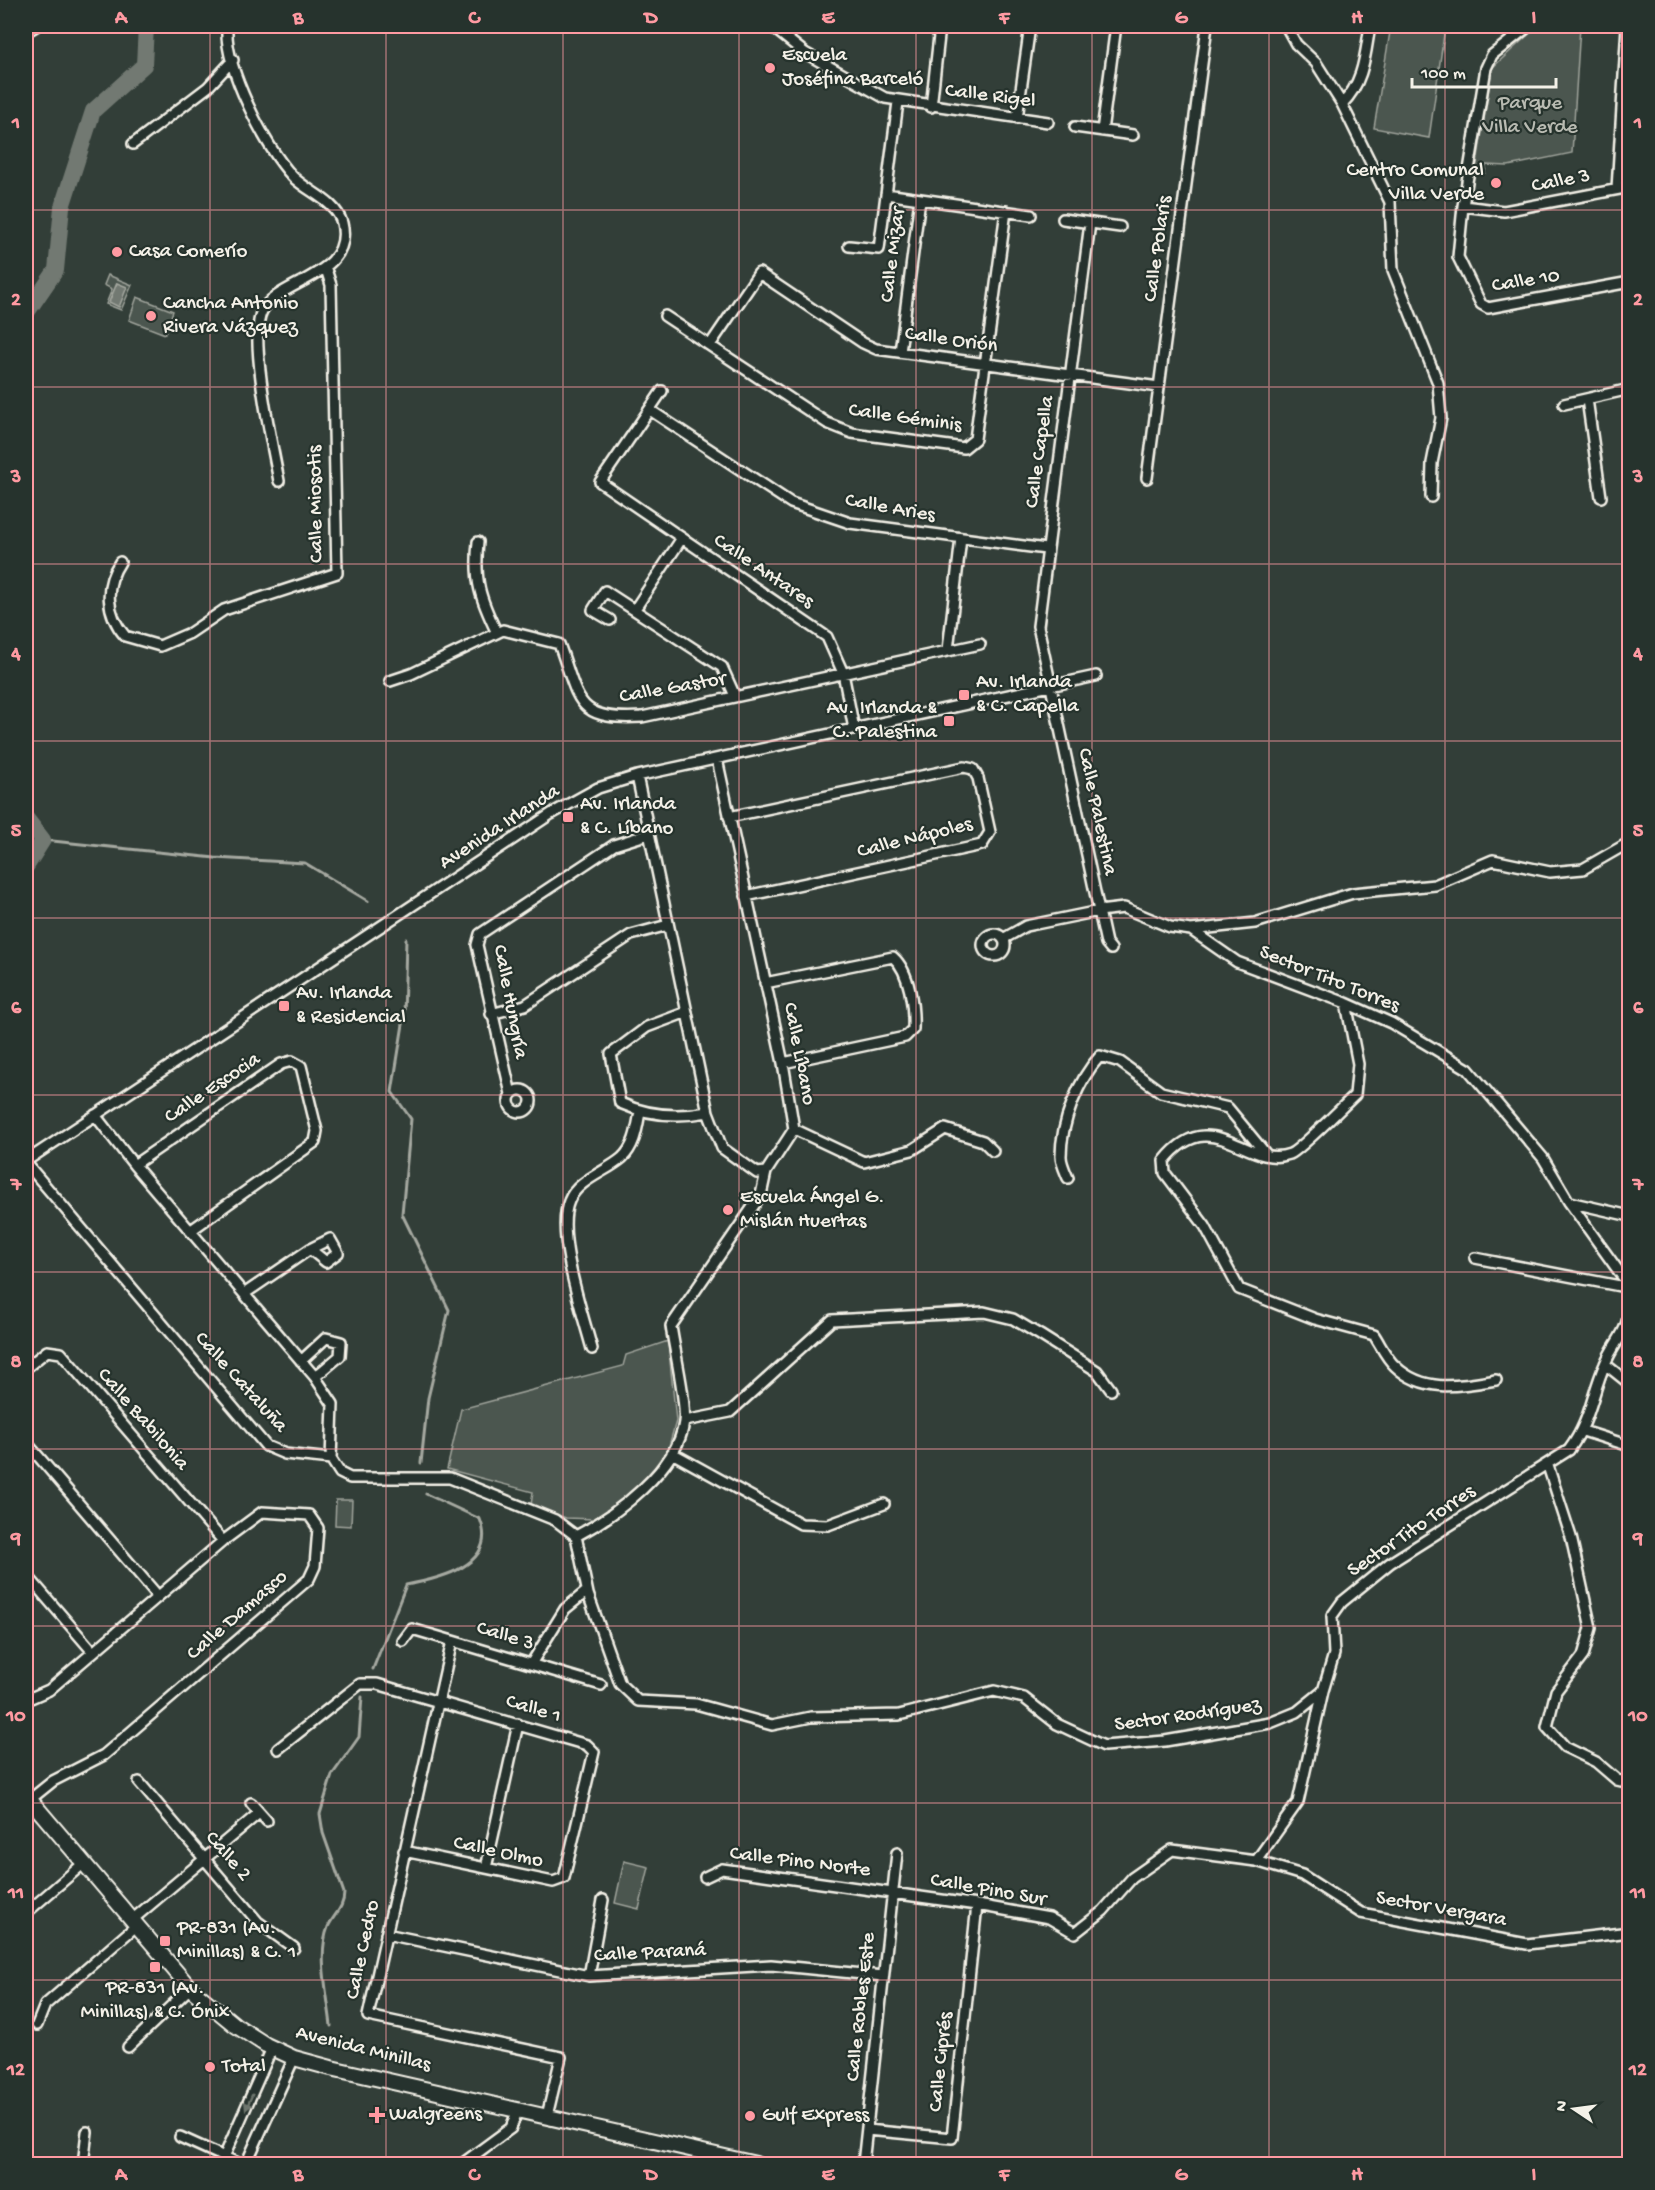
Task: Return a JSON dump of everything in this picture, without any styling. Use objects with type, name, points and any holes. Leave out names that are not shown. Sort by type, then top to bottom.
[{"type":"street","points":[[26,32],[36,26]]},
{"type":"street","points":[[226,26],[233,60],[252,115],[270,146],[294,178],[333,207],[342,223],[342,244],[326,269],[269,301],[259,317],[264,400],[279,481]]},
{"type":"street","name":"Calle Rigel","points":[[771,26],[804,53],[858,85],[898,102],[1048,122]]},
{"type":"street","points":[[931,107],[939,36],[933,26]]},
{"type":"street","points":[[1017,118],[1030,26]]},
{"type":"street","points":[[1102,130],[1115,33],[1111,26]]},
{"type":"street","name":"Calle Polaris","points":[[1147,478],[1207,26]]},
{"type":"street","points":[[1287,26],[1296,44],[1316,63],[1342,104],[1390,202],[1393,270],[1438,383],[1441,418],[1432,463],[1431,497]]},
{"type":"street","points":[[1342,104],[1354,92],[1360,79],[1370,26]]},
{"type":"street","name":"Calle 10","points":[[1529,26],[1492,55],[1486,68],[1463,206],[1458,257],[1481,304],[1488,308],[1629,282]]},
{"type":"street","points":[[1617,189],[1627,26]]},
{"type":"street","points":[[133,144],[208,87],[233,60]]},
{"type":"street","points":[[849,246],[879,249],[898,102]]},
{"type":"street","points":[[1075,127],[1133,135]]},
{"type":"street","name":"Calle 3","points":[[1463,206],[1504,212],[1629,187]]},
{"type":"street","points":[[886,194],[1031,215]]},
{"type":"street","name":"Calle Mizar","points":[[900,352],[920,198]]},
{"type":"street","name":"Calle Géminis","points":[[665,316],[820,418],[852,433],[964,448],[975,439],[1006,211]]},
{"type":"street","points":[[1063,219],[1120,227]]},
{"type":"street","name":"Calle Capella","points":[[1050,686],[1038,626],[1046,549],[1090,223]]},
{"type":"street","name":"Calle Miosotis","points":[[120,562],[110,585],[109,605],[112,617],[125,636],[160,646],[189,633],[224,610],[336,573],[330,285],[326,269]]},
{"type":"street","name":"Calle Orión","points":[[710,345],[759,273],[863,343],[876,349],[1159,387]]},
{"type":"street","points":[[1564,404],[1629,389]]},
{"type":"street","points":[[650,410],[662,391]]},
{"type":"street","points":[[1587,399],[1600,497]]},
{"type":"street","name":"Calle Aries","points":[[650,410],[791,503],[850,523],[1046,549]]},
{"type":"street","name":"Calle Antares","points":[[650,410],[600,482],[827,637],[843,673],[854,729]]},
{"type":"street","points":[[635,609],[682,538]]},
{"type":"street","points":[[948,650],[961,538]]},
{"type":"street","points":[[390,681],[411,674],[497,633],[483,605],[478,587],[476,572],[478,542]]},
{"type":"street","points":[[610,620],[593,610],[605,591],[722,667],[735,696]]},
{"type":"street","name":"Calle Gastor","points":[[497,633],[503,630],[559,644],[582,702],[596,714],[615,718],[642,717],[980,644]]},
{"type":"street","name":"Avenida Irlanda","points":[[26,1162],[551,814],[598,788],[637,776],[1096,676]]},
{"type":"street","name":"Calle Palestina","points":[[1050,686],[1106,943],[1111,949]]},
{"type":"street","name":"Calle Líbano","points":[[684,1421],[671,1326],[761,1195],[766,1172],[794,1130],[783,1063],[717,759]]},
{"type":"street","name":"Calle Nápoles","points":[[729,817],[964,767],[973,769],[978,778],[990,832],[982,845],[746,896]]},
{"type":"street","points":[[637,776],[708,1112],[722,1148],[758,1173],[766,1172]]},
{"type":"street","name":"Calle Hungría","points":[[511,1095],[477,945],[480,934],[614,844],[649,834]]},
{"type":"street","points":[[1003,939],[1026,926],[1099,910],[1124,908],[1170,927],[1191,930],[1255,923],[1353,893],[1435,885],[1493,860],[1550,872],[1583,869],[1629,842]]},
{"type":"street","points":[[491,1014],[525,1005],[631,935],[668,925]]},
{"type":"street","name":"Sector Tito Torres","points":[[1191,930],[1237,962],[1346,1003],[1391,1023],[1468,1069],[1543,1158],[1569,1202],[1619,1270],[1629,1288]]},
{"type":"street","points":[[765,983],[893,957],[902,966],[914,1016],[913,1029],[905,1037],[783,1063]]},
{"type":"street","points":[[1346,1003],[1358,1064],[1355,1095],[1291,1154],[1268,1156],[1216,1135],[1196,1138],[1172,1151],[1164,1161],[1165,1173],[1205,1226],[1239,1289],[1315,1319],[1374,1335],[1395,1366],[1426,1384],[1450,1387],[1496,1380]]},
{"type":"street","points":[[687,1012],[647,1027],[611,1054],[620,1103],[640,1112],[682,1117],[708,1112]]},
{"type":"street","points":[[1068,1178],[1061,1159],[1062,1134],[1086,1071],[1100,1056],[1120,1062],[1161,1092],[1228,1108],[1268,1156]]},
{"type":"street","name":"Calle Escocia","points":[[134,1165],[281,1064],[292,1061],[301,1066],[317,1131],[315,1142],[190,1231]]},
{"type":"street","points":[[592,1349],[573,1278],[566,1226],[569,1201],[581,1185],[623,1157],[634,1140],[640,1112]]},
{"type":"street","points":[[95,1115],[134,1165],[315,1377],[333,1404],[330,1459],[340,1473],[350,1478],[450,1478],[555,1520],[576,1536],[604,1522],[641,1492],[672,1453],[684,1421],[730,1412],[832,1320],[984,1312],[1013,1319],[1097,1371],[1111,1390]]},
{"type":"street","points":[[794,1130],[864,1162],[912,1150],[945,1129],[983,1140],[993,1151]]},
{"type":"street","name":"Calle Cataluña","points":[[26,1162],[266,1446],[285,1454],[330,1459]]},
{"type":"street","points":[[1569,1202],[1629,1216]]},
{"type":"street","points":[[244,1294],[310,1249]]},
{"type":"street","points":[[1475,1258],[1629,1288]]},
{"type":"street","name":"Sector Tito Torres","points":[[1256,1861],[1298,1802],[1323,1690],[1334,1654],[1332,1616],[1342,1602],[1390,1563],[1548,1466],[1569,1450],[1583,1431],[1605,1364],[1629,1322],[1629,1300]]},
{"type":"street","points":[[301,1361],[326,1338],[340,1342],[340,1356],[315,1377]]},
{"type":"street","name":"Calle Babilonia","points":[[26,1368],[47,1351],[61,1353],[223,1541]]},
{"type":"street","points":[[1605,1364],[1629,1384]]},
{"type":"street","points":[[1583,1431],[1629,1446]]},
{"type":"street","points":[[26,1442],[158,1596]]},
{"type":"street","points":[[672,1453],[801,1524],[828,1525],[884,1504]]},
{"type":"street","points":[[1548,1466],[1571,1537],[1591,1628],[1583,1656],[1556,1692],[1547,1727],[1564,1747],[1596,1762],[1617,1780],[1629,1783]]},
{"type":"street","name":"Calle Damasco","points":[[26,1700],[49,1690],[223,1541],[262,1512],[309,1515],[318,1528],[315,1566],[309,1579],[104,1755],[53,1781],[27,1800]]},
{"type":"street","name":"Sector Rodríguez","points":[[576,1536],[587,1591],[620,1684],[638,1701],[696,1704],[772,1725],[811,1717],[899,1715],[994,1691],[1024,1698],[1057,1724],[1104,1746],[1165,1741],[1270,1723],[1297,1712],[1323,1690]]},
{"type":"street","points":[[26,1574],[93,1652]]},
{"type":"street","points":[[531,1664],[565,1609],[587,1591]]},
{"type":"street","name":"Calle 3","points":[[403,1641],[412,1629],[601,1685]]},
{"type":"street","name":"Calle Cedro","points":[[452,1641],[368,2016],[561,2057],[547,2116]]},
{"type":"street","name":"Calle 1","points":[[278,1749],[360,1684],[390,1687],[587,1745],[594,1752],[578,1824]]},
{"type":"street","points":[[486,1868],[518,1724]]},
{"type":"street","name":"Calle 2","points":[[139,1782],[258,1922],[294,1948]]},
{"type":"street","name":"Avenida Minillas","points":[[27,1800],[190,1988],[235,2025],[272,2048],[294,2058],[756,2164]]},
{"type":"street","points":[[250,1803],[267,1821]]},
{"type":"street","points":[[37,2025],[45,2005],[259,1812]]},
{"type":"street","name":"Calle Olmo","points":[[404,1851],[553,1882],[564,1878],[578,1824]]},
{"type":"street","name":"Sector Vergara","points":[[1075,1933],[1103,1911],[1132,1878],[1172,1850],[1256,1861],[1302,1875],[1361,1913],[1527,1944],[1629,1932]]},
{"type":"street","name":"Calle Robles Este","points":[[863,2164],[897,1853]]},
{"type":"street","points":[[26,1913],[84,1863]]},
{"type":"street","name":"Calle Pino Norte","points":[[705,1876],[722,1869],[892,1893]]},
{"type":"street","name":"Calle Pino Sur","points":[[892,1893],[1049,1918],[1075,1933]]},
{"type":"street","points":[[589,1976],[603,1900]]},
{"type":"street","name":"Calle Ciprés","points":[[867,2130],[952,2138],[976,1905]]},
{"type":"street","name":"Calle Paraná","points":[[386,1934],[589,1976],[771,1965],[883,1976]]},
{"type":"street","points":[[129,2047],[190,1988]]},
{"type":"street","points":[[223,2161],[272,2048]]},
{"type":"street","points":[[246,2164],[294,2058]]},
{"type":"street","points":[[462,2164],[511,2128],[518,2109]]},
{"type":"street","points":[[82,2164],[87,2132]]},
{"type":"street","points":[[180,2137],[223,2161],[240,2164]]},
{"type":"green space","points":[[1391,26],[1454,26],[1444,34],[1429,138],[1374,128]]},
{"type":"green space","name":"Parque Villa Verde","points":[[1538,26],[1580,26],[1572,153],[1508,166],[1486,165],[1485,173],[1476,170],[1492,68]]},
{"type":"green space","points":[[108,275],[132,285],[121,310],[106,304],[112,289],[104,285]]},
{"type":"green space","name":"Cancha Antonio Rivera Vázquez","points":[[137,297],[173,311],[165,334],[129,320]]},
{"type":"green space","points":[[668,1341],[676,1421],[669,1446],[645,1482],[595,1519],[566,1518],[531,1505],[533,1492],[447,1469],[461,1409],[623,1366],[626,1355]]},
{"type":"green space","points":[[336,1500],[352,1500],[351,1526],[335,1525]]},
{"type":"green space","points":[[624,1861],[649,1867],[639,1909],[615,1903]]},
{"type":"shaded area","points":[[117,283],[127,287],[119,307],[109,302]]},
{"type":"waterway","points":[[26,314],[56,270],[62,207],[93,111],[144,65],[146,26]]},
{"type":"waterway","points":[[26,818],[43,840],[26,867]]},
{"type":"waterway","points":[[43,840],[215,858],[305,863],[368,901]]},
{"type":"waterway","points":[[406,939],[404,1018],[392,1092],[411,1119],[402,1214],[449,1310],[428,1398],[421,1463]]},
{"type":"waterway","points":[[373,1669],[406,1585],[448,1574],[473,1559],[481,1548],[484,1535],[480,1519],[426,1494]]},
{"type":"waterway","points":[[331,2026],[323,1950],[328,1927],[341,1907],[344,1893],[323,1833],[320,1814],[332,1775],[359,1737],[362,1697]]},
{"type":"place","name":"Escuela Joséfina Barceló","points":[[770,68]]},
{"type":"place","name":"Centro Comunal Villa Verde","points":[[1496,183]]},
{"type":"place","name":"Casa Comerío","points":[[117,252]]},
{"type":"place","name":"Cancha Antonio Rivera Vázquez","points":[[151,316]]},
{"type":"place","name":"Av. Irlanda & C. Capella","points":[[964,695]]},
{"type":"place","name":"Av. Irlanda & C. Palestina","points":[[949,721]]},
{"type":"place","name":"Av. Irlanda & C. Líbano","points":[[568,817]]},
{"type":"place","name":"Av. Irlanda & Residencial","points":[[284,1006]]},
{"type":"place","name":"Escuela Ángel G. Mislán Huertas","points":[[728,1210]]},
{"type":"place","name":"PR-831 (Av. Minillas) & C. 1","points":[[165,1941]]},
{"type":"place","name":"PR-831 (Av. Minillas) & C. Ónix","points":[[155,1967]]},
{"type":"place","name":"Total","points":[[210,2067]]},
{"type":"place","name":"Walgreens","points":[[377,2115]]},
{"type":"place","name":"Gulf Express","points":[[750,2116]]}]
